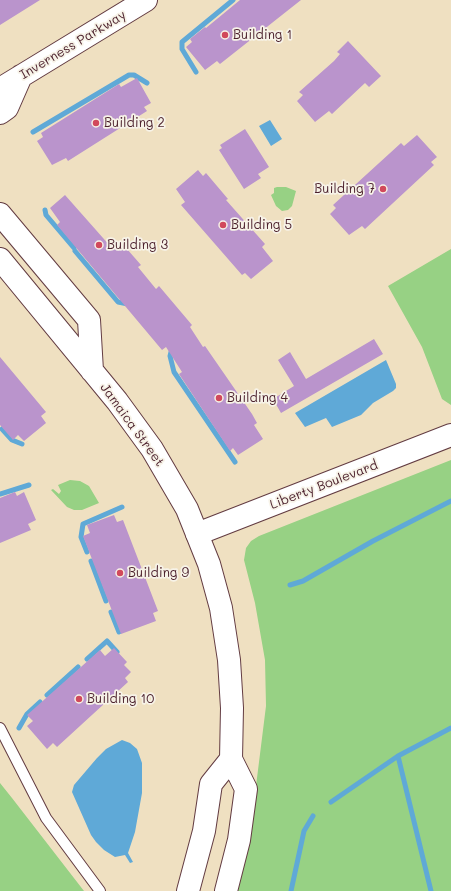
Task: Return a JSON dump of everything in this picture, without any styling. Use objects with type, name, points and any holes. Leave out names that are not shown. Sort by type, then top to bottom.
[{"type":"main road","name":"Inverness Parkway","points":[[0,90],[146,0]]},
{"type":"main road","points":[[0,114],[7,108],[21,76]]},
{"type":"main road","points":[[0,214],[89,320],[92,371]]},
{"type":"main road","name":"Jamaica Street","points":[[0,259],[92,371],[152,449],[182,501],[197,534],[214,581],[225,634],[232,697],[231,759],[246,789],[237,846],[226,891]]},
{"type":"main road","name":"Liberty Boulevard","points":[[197,534],[451,435]]},
{"type":"main road","points":[[188,891],[204,831],[211,784],[231,759]]},
{"type":"lane","points":[[0,728],[46,818],[100,891]]},
{"type":"green space","points":[[286,187],[296,191],[292,206],[288,210],[282,211],[276,206],[271,195],[274,193],[274,188]]},
{"type":"green space","points":[[451,249],[451,405],[442,399],[422,347],[388,286]]},
{"type":"green space","points":[[451,460],[451,891],[236,891],[256,786],[266,706],[265,660],[255,603],[244,560],[246,548],[251,541],[259,536]]},
{"type":"green space","points":[[70,480],[80,481],[89,486],[99,503],[82,510],[74,510],[67,507],[51,490],[53,489],[59,494],[61,491],[58,485]]},
{"type":"green space","points":[[0,783],[12,798],[84,891],[0,891]]},
{"type":"water","points":[[270,120],[282,139],[271,146],[259,126]]},
{"type":"water","points":[[386,360],[396,384],[396,388],[373,403],[361,415],[332,427],[326,418],[305,427],[295,413]]},
{"type":"water","points":[[122,740],[130,743],[137,749],[142,763],[142,793],[135,832],[128,853],[133,862],[130,863],[125,855],[115,857],[104,850],[96,842],[91,835],[72,792],[74,785],[97,758],[106,749]]},
{"type":"building","points":[[0,0],[40,0],[0,25]]},
{"type":"building","name":"Building 1","points":[[240,0],[301,0],[220,64],[217,61],[205,70],[186,47],[192,42],[190,39]]},
{"type":"building","points":[[348,41],[381,76],[369,87],[365,83],[332,114],[329,111],[315,122],[297,101],[303,95],[299,92],[334,61],[340,54],[337,52]]},
{"type":"building","name":"Building 2","points":[[137,78],[151,103],[144,107],[147,111],[68,161],[66,158],[52,165],[37,141],[43,137],[41,133],[119,84],[121,87]]},
{"type":"building","points":[[245,129],[269,167],[258,174],[261,178],[244,189],[219,150],[222,148],[220,145]]},
{"type":"building","name":"Building 7","points":[[417,135],[437,157],[431,162],[434,165],[365,229],[362,226],[349,235],[330,214],[336,208],[333,205],[401,143],[404,146]]},
{"type":"building","name":"Building 5","points":[[198,170],[203,176],[206,173],[228,199],[226,200],[265,244],[262,247],[273,261],[251,279],[245,273],[242,275],[181,205],[185,202],[176,189]]},
{"type":"building","points":[[65,195],[111,247],[120,241],[141,265],[138,267],[156,289],[159,286],[192,325],[190,327],[203,347],[205,346],[252,414],[257,423],[254,425],[263,439],[238,455],[233,448],[230,451],[179,374],[182,372],[166,347],[162,350],[57,225],[60,222],[50,208]]},
{"type":"building","points":[[374,339],[383,354],[281,413],[273,399],[294,386],[278,360],[290,352],[306,379]]},
{"type":"building","points":[[0,357],[46,412],[41,416],[46,423],[24,441],[18,435],[13,440],[0,425]]},
{"type":"building","points":[[15,492],[17,496],[24,492],[36,520],[28,524],[31,530],[0,543],[0,498]]},
{"type":"building","name":"Building 9","points":[[114,515],[117,522],[123,520],[158,611],[153,613],[156,621],[121,634],[83,536],[90,533],[87,525]]},
{"type":"building","name":"Building 10","points":[[114,648],[127,662],[124,665],[131,672],[125,678],[128,682],[57,747],[53,743],[47,749],[27,726],[33,721],[27,715],[100,650],[105,656]]},
{"type":"waterway","points":[[196,72],[182,49],[182,42],[233,0]]},
{"type":"waterway","points":[[33,132],[129,75],[134,75],[147,83]]},
{"type":"waterway","points":[[45,210],[46,215],[74,248]]},
{"type":"waterway","points":[[75,251],[118,302],[128,304]]},
{"type":"waterway","points":[[172,348],[170,356],[174,372],[235,462]]},
{"type":"waterway","points":[[2,429],[12,440],[22,444]]},
{"type":"waterway","points":[[0,494],[29,485]]},
{"type":"waterway","points":[[290,585],[303,581],[373,541],[451,501]]},
{"type":"waterway","points":[[87,552],[81,537],[83,524],[122,507]]},
{"type":"waterway","points":[[91,561],[106,601]]},
{"type":"waterway","points":[[111,612],[119,632]]},
{"type":"waterway","points":[[87,659],[107,641],[117,652]]},
{"type":"waterway","points":[[47,695],[78,667]]},
{"type":"waterway","points":[[19,728],[27,714],[40,702]]},
{"type":"waterway","points":[[331,802],[398,756],[451,728]]},
{"type":"waterway","points":[[398,756],[431,891]]},
{"type":"waterway","points":[[291,891],[304,831],[313,816]]},
{"type":"place","name":"Building 1","points":[[225,35]]},
{"type":"place","name":"Building 2","points":[[96,123]]},
{"type":"place","name":"Building 7","points":[[383,189]]},
{"type":"place","name":"Building 5","points":[[223,225]]},
{"type":"place","name":"Building 3","points":[[99,245]]},
{"type":"place","name":"Building 4","points":[[219,398]]},
{"type":"place","name":"Building 9","points":[[120,573]]},
{"type":"place","name":"Building 10","points":[[79,699]]}]
